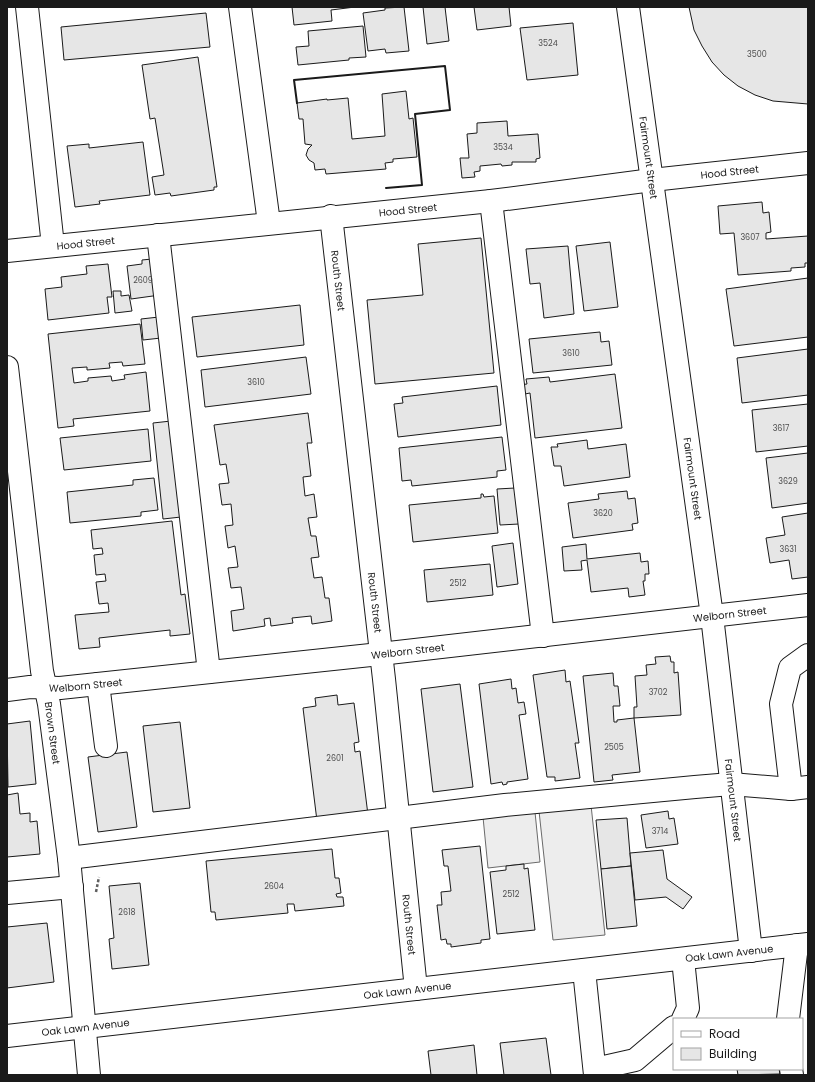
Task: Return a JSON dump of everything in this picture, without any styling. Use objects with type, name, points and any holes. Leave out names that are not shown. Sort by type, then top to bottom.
[{"type":"street","points":[[27,7],[53,246]]},
{"type":"street","points":[[240,7],[269,223]]},
{"type":"street","name":"Fairmount Street","points":[[628,7],[712,616],[751,951]]},
{"type":"street","name":"Hood Street","points":[[7,251],[331,216],[491,201],[652,180],[808,163]]},
{"type":"street","points":[[491,201],[543,636]]},
{"type":"street","name":"Routh Street","points":[[331,216],[399,820],[416,989]]},
{"type":"street","points":[[158,235],[209,672]]},
{"type":"street","name":"Brown Street","points":[[7,367],[13,472],[44,688],[48,704],[69,858],[90,1075]]},
{"type":"street","name":"Welborn Street","points":[[7,690],[98,684],[543,636],[808,605]]},
{"type":"street","points":[[69,858],[399,820],[506,805],[731,784],[799,788],[781,704],[798,677],[790,668],[808,655]]},
{"type":"street","points":[[98,684],[106,746]]},
{"type":"street","points":[[7,893],[72,887]]},
{"type":"street","points":[[788,1018],[802,945]]},
{"type":"street","name":"Oak Lawn Avenue","points":[[7,1036],[802,945]]},
{"type":"street","points":[[683,959],[688,1008],[683,1018]]},
{"type":"street","points":[[584,970],[595,1072],[635,1060],[673,1028]]},
{"type":"shaded area","points":[[591,805],[605,935],[553,940],[539,811]]},
{"type":"shaded area","points":[[535,812],[540,862],[488,868],[483,817]]},
{"type":"building","points":[[292,7],[355,7],[331,10],[332,21],[294,25]]},
{"type":"building","points":[[404,7],[409,51],[386,53],[385,49],[368,51],[363,13],[385,10],[385,8]]},
{"type":"building","points":[[423,7],[445,7],[449,41],[427,44]]},
{"type":"building","points":[[474,7],[509,7],[511,26],[477,30]]},
{"type":"building","points":[[689,7],[808,7],[808,104],[773,101],[755,95],[738,86],[724,75],[712,62],[702,46],[694,30]]},
{"type":"building","points":[[206,13],[210,47],[64,60],[61,27]]},
{"type":"building","points":[[573,23],[578,75],[527,80],[520,28]]},
{"type":"building","points":[[363,26],[366,57],[298,65],[296,47],[309,46],[308,31]]},
{"type":"building","points":[[198,57],[217,187],[214,187],[214,190],[171,196],[170,193],[155,195],[152,177],[164,175],[155,118],[150,119],[142,65]]},
{"type":"building","points":[[406,91],[409,119],[413,118],[417,157],[393,159],[393,162],[385,163],[386,169],[326,174],[325,169],[315,170],[314,163],[309,160],[306,155],[308,149],[312,145],[305,144],[303,119],[299,119],[297,103],[348,98],[352,139],[385,136],[382,94]]},
{"type":"building","points":[[507,121],[508,136],[538,134],[540,158],[536,159],[536,162],[512,162],[512,165],[502,166],[501,164],[480,166],[480,171],[474,172],[475,177],[462,178],[460,158],[469,158],[467,134],[477,133],[477,123]]},
{"type":"building","points":[[143,142],[150,195],[99,201],[100,204],[75,207],[67,146],[89,144],[89,148]]},
{"type":"building","points":[[762,202],[763,213],[769,212],[771,232],[766,233],[766,239],[808,236],[808,263],[805,263],[805,267],[791,268],[791,271],[738,275],[734,233],[720,234],[718,206]]},
{"type":"building","points":[[481,238],[494,373],[375,384],[367,300],[423,295],[418,244]]},
{"type":"building","points":[[610,242],[618,307],[584,311],[576,246]]},
{"type":"building","points":[[568,246],[574,314],[544,318],[540,283],[530,284],[526,249]]},
{"type":"building","points":[[152,259],[160,295],[131,299],[127,266],[142,264],[142,260]]},
{"type":"building","points":[[108,264],[112,297],[107,297],[109,313],[48,320],[45,289],[62,287],[61,277],[87,274],[86,266]]},
{"type":"building","points":[[808,278],[808,337],[734,346],[726,289]]},
{"type":"building","points":[[113,291],[121,291],[121,296],[129,295],[132,311],[115,313]]},
{"type":"building","points":[[300,305],[304,345],[197,357],[192,317]]},
{"type":"building","points":[[159,317],[161,338],[143,340],[141,319]]},
{"type":"building","points":[[140,324],[145,364],[123,366],[122,362],[109,363],[110,368],[87,370],[87,367],[72,368],[74,383],[88,381],[88,378],[111,376],[112,381],[125,379],[124,375],[146,372],[150,411],[73,419],[74,426],[58,428],[48,334]]},
{"type":"building","points":[[600,332],[601,342],[609,341],[612,365],[533,373],[529,339]]},
{"type":"building","points":[[808,349],[808,395],[742,403],[737,358]]},
{"type":"building","points":[[306,357],[311,394],[205,407],[201,370]]},
{"type":"building","points":[[615,374],[622,428],[535,438],[530,393],[520,395],[519,385],[527,384],[526,379],[549,377],[550,382]]},
{"type":"building","points":[[497,386],[501,425],[398,437],[394,404],[403,403],[402,397]]},
{"type":"building","points":[[808,404],[808,446],[756,452],[752,410]]},
{"type":"building","points":[[308,413],[312,443],[307,443],[311,476],[303,477],[305,496],[314,494],[317,517],[308,518],[311,536],[316,536],[319,557],[311,558],[314,578],[322,577],[325,598],[329,598],[332,621],[312,624],[311,616],[292,618],[293,623],[271,626],[270,618],[264,619],[265,626],[233,631],[231,611],[244,609],[241,587],[231,588],[228,568],[238,567],[235,546],[228,548],[225,526],[233,525],[231,504],[222,505],[219,484],[229,483],[226,464],[220,465],[214,425]]},
{"type":"building","points":[[171,421],[181,517],[163,519],[153,423]]},
{"type":"building","points":[[148,429],[151,461],[64,470],[60,438]]},
{"type":"building","points":[[502,437],[506,470],[497,471],[497,477],[412,486],[411,480],[402,481],[399,448]]},
{"type":"building","points":[[587,440],[588,449],[626,444],[630,477],[564,486],[561,466],[554,466],[551,447],[558,447],[557,444]]},
{"type":"building","points":[[808,453],[808,503],[772,508],[766,458]]},
{"type":"building","points":[[154,478],[158,510],[141,512],[141,516],[70,523],[67,492],[133,485],[133,480]]},
{"type":"building","points":[[515,488],[519,524],[500,525],[497,489]]},
{"type":"building","points":[[627,491],[628,499],[635,498],[638,523],[632,524],[633,530],[573,538],[568,503],[599,499],[598,494]]},
{"type":"building","points":[[481,494],[483,494],[484,497],[494,496],[498,533],[413,542],[409,505],[481,498]]},
{"type":"building","points":[[808,513],[808,577],[792,579],[789,560],[770,563],[766,538],[785,535],[782,517]]},
{"type":"building","points":[[172,521],[181,595],[185,594],[190,634],[170,636],[170,630],[99,638],[100,647],[79,649],[75,615],[109,612],[108,603],[99,604],[96,582],[106,581],[105,574],[96,575],[94,555],[103,554],[102,548],[93,549],[91,530]]},
{"type":"building","points":[[513,543],[518,584],[497,587],[492,546]]},
{"type":"building","points":[[586,544],[587,559],[640,553],[641,562],[648,561],[649,574],[645,574],[645,581],[643,581],[645,595],[629,597],[628,588],[591,592],[587,560],[581,561],[582,570],[564,571],[562,547]]},
{"type":"building","points":[[490,564],[493,595],[427,602],[424,570]]},
{"type":"building","points":[[670,656],[671,662],[674,662],[674,673],[678,672],[681,715],[634,718],[634,707],[637,707],[635,676],[647,675],[646,665],[656,664],[655,657]]},
{"type":"building","points":[[565,670],[566,682],[570,681],[579,743],[575,743],[580,778],[555,781],[555,777],[547,777],[533,675]]},
{"type":"building","points":[[613,673],[614,686],[618,686],[620,706],[613,706],[614,722],[617,722],[617,720],[634,718],[640,772],[612,775],[613,780],[594,782],[583,676]]},
{"type":"building","points":[[511,679],[512,689],[516,688],[518,703],[524,702],[526,714],[519,715],[528,779],[507,782],[507,784],[503,785],[502,782],[491,784],[479,684]]},
{"type":"building","points":[[460,684],[473,787],[433,792],[421,689]]},
{"type":"building","points":[[337,695],[338,705],[354,703],[359,742],[354,743],[355,752],[360,751],[368,815],[317,821],[303,708],[316,706],[315,698]]},
{"type":"building","points":[[30,721],[36,784],[8,787],[7,724]]},
{"type":"building","points":[[180,722],[190,808],[153,812],[143,726]]},
{"type":"building","points":[[127,752],[137,827],[98,832],[88,757]]},
{"type":"building","points":[[18,793],[20,814],[30,813],[30,822],[37,821],[40,854],[7,857],[7,795]]},
{"type":"building","points":[[668,811],[669,819],[674,818],[678,844],[646,848],[641,815]]},
{"type":"building","points":[[627,818],[631,866],[601,869],[596,820]]},
{"type":"building","points":[[480,846],[490,939],[481,940],[481,943],[451,947],[451,944],[447,944],[446,939],[441,940],[437,905],[442,905],[441,892],[451,891],[448,866],[444,866],[442,850]]},
{"type":"building","points":[[332,849],[335,878],[339,878],[341,893],[336,894],[337,897],[343,897],[344,906],[295,911],[294,904],[287,904],[288,913],[216,920],[215,912],[211,912],[206,861]]},
{"type":"building","points":[[663,850],[667,879],[692,897],[683,909],[666,897],[635,900],[630,853]]},
{"type":"building","points":[[524,864],[524,869],[528,868],[535,930],[497,934],[490,872],[506,870],[506,866]]},
{"type":"building","points":[[631,866],[637,926],[607,929],[601,869]]},
{"type":"building","points":[[140,883],[149,965],[112,969],[109,939],[114,938],[109,886]]},
{"type":"building","points":[[47,923],[54,982],[7,988],[7,927]]},
{"type":"building","points":[[546,1038],[551,1075],[504,1075],[500,1043]]},
{"type":"building","points":[[474,1045],[477,1075],[431,1075],[428,1051]]},
{"type":"building","points":[[737,1070],[779,1070],[780,1074],[738,1075]]},
{"type":"wall","points":[[297,103],[294,80],[445,66],[450,110],[415,114],[422,185],[386,188]]}]
